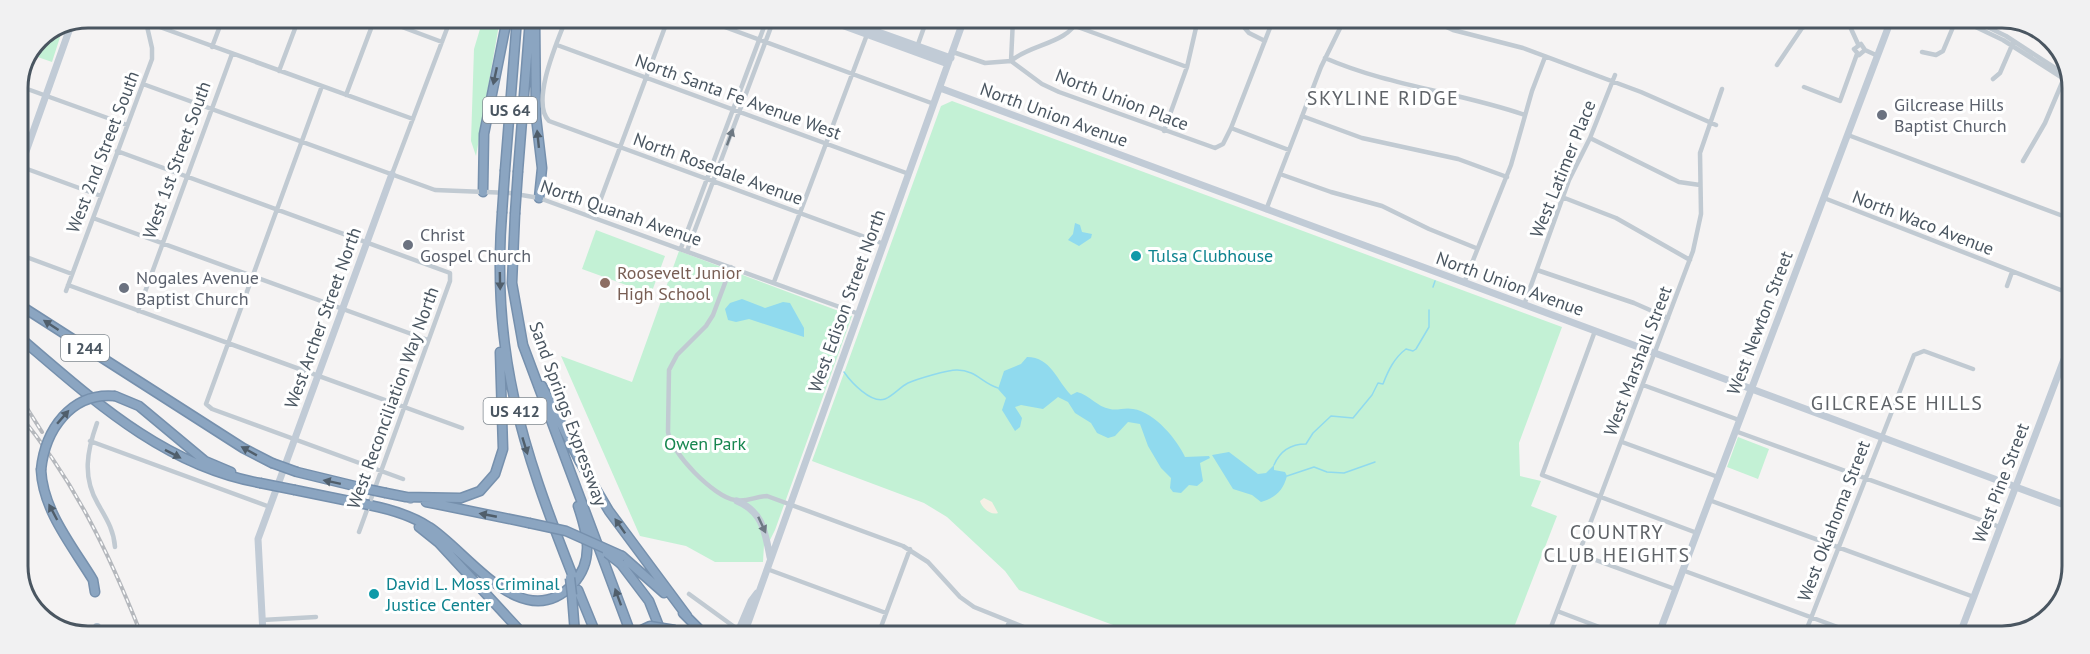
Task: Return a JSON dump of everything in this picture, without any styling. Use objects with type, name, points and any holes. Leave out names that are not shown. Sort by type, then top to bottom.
[{"type":"highway","points":[[483,192],[484,134],[505,28]]},
{"type":"highway","name":"Sand Springs Expressway","points":[[516,28],[502,213],[500,306],[507,372],[517,420],[530,464],[567,561],[575,593],[592,626]]},
{"type":"highway","name":"Sand Springs Expressway","points":[[529,28],[512,283],[517,319],[526,354],[556,441],[594,531],[629,626]]},
{"type":"highway","points":[[535,28],[536,117],[542,168],[539,198]]},
{"type":"highway","name":"US 64","points":[[405,497],[457,499],[467,497],[488,483],[501,461],[500,306]]},
{"type":"highway","name":"I 244","points":[[28,311],[243,448],[272,463],[297,472],[367,489],[529,523],[579,536],[622,560]]},
{"type":"highway","name":"I 244","points":[[29,344],[148,440],[197,465],[256,482],[387,510],[413,523],[439,543],[516,626]]},
{"type":"highway","points":[[526,354],[594,486],[625,534],[687,616]]},
{"type":"highway","points":[[95,592],[93,580],[50,508],[44,489],[41,470],[50,436],[66,412],[92,397],[115,396],[139,406],[205,461],[256,482]]},
{"type":"highway","name":"US 64","points":[[387,510],[430,527],[509,594],[533,600],[555,596],[573,585],[587,560],[587,532],[556,441]]},
{"type":"highway","points":[[622,560],[648,576],[696,626]]},
{"type":"highway","points":[[622,560],[644,592],[659,626]]},
{"type":"highway","points":[[575,593],[575,626]]},
{"type":"highway","points":[[508,616],[519,626]]},
{"type":"street","name":"West 2nd Street South","points":[[138,311],[67,288],[153,56],[147,28]]},
{"type":"street","points":[[162,28],[413,119]]},
{"type":"street","points":[[212,47],[219,28]]},
{"type":"street","points":[[279,71],[295,28]]},
{"type":"street","points":[[346,95],[373,28]]},
{"type":"street","points":[[404,28],[442,42]]},
{"type":"street","name":"West Archer Street North","points":[[262,626],[258,539],[447,28]]},
{"type":"street","points":[[557,45],[563,28]]},
{"type":"street","points":[[594,217],[665,28]]},
{"type":"street","points":[[728,28],[934,104]]},
{"type":"street","points":[[681,249],[763,28]]},
{"type":"street","points":[[687,251],[771,28]]},
{"type":"street","points":[[860,28],[917,49],[951,58],[985,63],[1011,61],[1020,53],[1069,33],[1074,28]]},
{"type":"street","points":[[917,49],[924,28]]},
{"type":"street","name":"West Edison Street North","points":[[744,626],[767,569],[961,28]]},
{"type":"street","points":[[1011,61],[1013,28]]},
{"type":"street","points":[[1081,28],[1188,67]]},
{"type":"street","points":[[1164,131],[1188,67],[1196,28]]},
{"type":"street","points":[[1244,28],[1264,41]]},
{"type":"street","points":[[1270,28],[1231,128],[1289,150]]},
{"type":"street","points":[[1266,210],[1325,58],[1340,28]]},
{"type":"street","points":[[1449,28],[1510,44],[1613,82],[1716,125]]},
{"type":"street","points":[[1777,65],[1802,28]]},
{"type":"street","points":[[1851,28],[1858,44],[1878,56]]},
{"type":"street","name":"West Newton Street","points":[[1662,626],[1889,28]]},
{"type":"street","points":[[1922,52],[1936,55],[1943,51],[1954,28]]},
{"type":"street","points":[[1976,28],[2013,44]]},
{"type":"street","points":[[1986,28],[2059,73]]},
{"type":"street","points":[[28,145],[69,32]]},
{"type":"street","points":[[774,282],[868,32]]},
{"type":"street","points":[[1804,87],[1840,101],[1857,54],[1854,49],[1858,44]]},
{"type":"street","points":[[1993,79],[2000,73],[2013,44]]},
{"type":"street","name":"North Santa Fe Avenue West","points":[[557,45],[909,174]]},
{"type":"street","name":"North Rosedale Avenue","points":[[557,45],[545,81],[545,117],[552,123],[884,244]]},
{"type":"street","points":[[1857,54],[1863,54],[1865,50]]},
{"type":"street","name":"West 1st Street South","points":[[138,311],[232,54]]},
{"type":"street","points":[[1464,283],[1476,248],[1507,177],[1545,57]]},
{"type":"street","points":[[1325,58],[1376,77],[1473,99],[1525,115]]},
{"type":"street","name":"North Union Place","points":[[1011,61],[1050,88],[1208,147],[1218,147],[1223,144],[1231,128]]},
{"type":"street","name":"West Latimer Place","points":[[1524,305],[1562,197],[1590,138],[1615,75]]},
{"type":"street","name":"North Quanah Avenue","points":[[143,84],[444,192],[483,192],[539,198],[859,314]]},
{"type":"street","points":[[322,86],[227,343],[207,405],[403,479]]},
{"type":"street","name":"North Union Avenue","points":[[940,88],[2062,504]]},
{"type":"street","points":[[2023,161],[2045,123],[2061,88]]},
{"type":"street","points":[[28,89],[127,125]]},
{"type":"street","name":"West Marshall Street","points":[[1551,626],[1690,260],[1700,220],[1700,153],[1722,89]]},
{"type":"street","points":[[1302,116],[1362,138],[1458,159],[1507,177]]},
{"type":"street","points":[[1848,135],[2061,215]]},
{"type":"street","points":[[1590,138],[1679,182],[1700,185]]},
{"type":"street","points":[[117,151],[368,242]]},
{"type":"street","points":[[28,171],[101,196]]},
{"type":"street","points":[[1280,174],[1331,192],[1382,206],[1476,248]]},
{"type":"street","points":[[1562,197],[1611,215],[1690,260]]},
{"type":"street","name":"North Waco Avenue","points":[[1824,198],[2061,290]]},
{"type":"street","points":[[93,218],[428,340]]},
{"type":"street","name":"West Reconciliation Way North","points":[[358,532],[450,281],[450,273],[368,242]]},
{"type":"street","points":[[28,258],[72,274]]},
{"type":"street","points":[[732,267],[713,315],[706,326],[677,355],[669,370],[668,432],[673,447],[713,488],[723,496],[748,506],[762,522],[770,559]]},
{"type":"street","points":[[1537,270],[1627,300],[1668,318]]},
{"type":"street","name":"North Waco Avenue","points":[[2007,286],[2012,272]]},
{"type":"street","points":[[138,311],[462,428]]},
{"type":"street","points":[[1594,332],[1542,476],[1696,533]]},
{"type":"street","name":"West Oklahoma Street","points":[[1808,626],[1912,360],[1918,351],[1924,351],[1973,369]]},
{"type":"street","name":"West Pine Street","points":[[1963,626],[2062,366]]},
{"type":"street","points":[[1643,385],[1739,420]]},
{"type":"street","points":[[97,423],[90,441],[87,465],[90,487],[113,531],[115,547]]},
{"type":"street","points":[[1736,431],[2000,527]]},
{"type":"street","points":[[90,441],[270,507]]},
{"type":"street","points":[[1622,442],[1718,477]]},
{"type":"street","points":[[737,501],[767,496],[910,549],[928,562],[966,603],[1020,626]]},
{"type":"street","points":[[1709,500],[1974,597]]},
{"type":"street","points":[[881,626],[910,549]]},
{"type":"street","points":[[1579,554],[1675,589]]},
{"type":"street","points":[[767,569],[886,613]]},
{"type":"street","points":[[1682,570],[1835,626]]},
{"type":"street","points":[[688,594],[731,626]]},
{"type":"street","points":[[1557,611],[1597,626]]},
{"type":"street","points":[[262,620],[316,617]]},
{"type":"street","points":[[1007,626],[1009,622]]},
{"type":"green space","points":[[480,28],[498,28],[476,156],[471,141],[474,49]]},
{"type":"green space","points":[[61,36],[52,62],[38,57],[46,46]]},
{"type":"green space","points":[[952,101],[1562,327],[1519,443],[1520,476],[1541,481],[1531,506],[1557,516],[1514,626],[1116,626],[1019,590],[1005,571],[947,517],[924,503],[812,461],[941,106]]},
{"type":"green space","points":[[596,230],[665,256],[651,294],[582,269]]},
{"type":"green space","name":"Owen Park","points":[[679,251],[852,316],[775,530],[770,540],[764,545],[763,562],[715,562],[686,546],[640,536],[561,356],[632,382]]},
{"type":"green space","points":[[1738,437],[1769,449],[1758,479],[1727,467]]},
{"type":"sand","points":[[984,498],[992,502],[998,513],[989,512],[984,508],[980,501]]},
{"type":"water","points":[[1075,223],[1080,225],[1082,232],[1092,234],[1091,238],[1079,246],[1068,240],[1073,234]]},
{"type":"water","points":[[742,299],[765,308],[783,302],[790,303],[804,328],[804,337],[749,319],[736,322],[728,320],[725,309],[730,303]]},
{"type":"water","points":[[1027,357],[1035,358],[1048,365],[1071,395],[1077,392],[1110,409],[1141,411],[1165,428],[1185,457],[1209,456],[1210,458],[1200,463],[1203,481],[1197,486],[1189,485],[1181,493],[1173,492],[1170,488],[1171,478],[1161,468],[1148,446],[1140,424],[1128,422],[1115,436],[1108,438],[1097,433],[1091,423],[1075,413],[1068,402],[1058,397],[1043,409],[1021,405],[1015,407],[1022,418],[1020,427],[1015,431],[1002,410],[1006,398],[998,389],[1004,371],[1021,364]]},
{"type":"water","points":[[1229,452],[1258,474],[1266,473],[1274,465],[1274,470],[1285,472],[1287,476],[1281,490],[1261,502],[1252,495],[1233,489],[1212,455]]},
{"type":"waterway","points":[[1433,287],[1435,281]]},
{"type":"waterway","points":[[1274,465],[1287,449],[1306,444],[1313,433],[1331,416],[1353,418],[1372,395],[1378,383],[1383,384],[1398,356],[1406,349],[1413,351],[1416,349],[1429,327],[1429,310]]},
{"type":"waterway","points":[[844,372],[862,391],[880,400],[888,398],[908,383],[952,370],[969,372],[998,388]]},
{"type":"waterway","points":[[1287,476],[1314,467],[1327,472],[1344,473],[1375,462]]},
{"type":"railway","points":[[29,411],[42,432]]},
{"type":"railway","points":[[29,426],[56,464],[88,518],[103,546],[138,626]]},
{"type":"place","name":"Gilcrease Hills Baptist Church","points":[[1882,115]]},
{"type":"place","name":"Christ Gospel Church","points":[[408,245]]},
{"type":"place","name":"Tulsa Clubhouse","points":[[1136,256]]},
{"type":"place","name":"Roosevelt Junior High School","points":[[605,283]]},
{"type":"place","name":"Nogales Avenue Baptist Church","points":[[124,288]]},
{"type":"place","name":"David L. Moss Criminal Justice Center","points":[[374,594]]},
{"type":"district","name":"SKYLINE RIDGE","points":[[1383,98]]},
{"type":"district","name":"GILCREASE HILLS","points":[[1897,403]]},
{"type":"district","name":"COUNTRY CLUB HEIGHTS","points":[[1617,544]]}]
